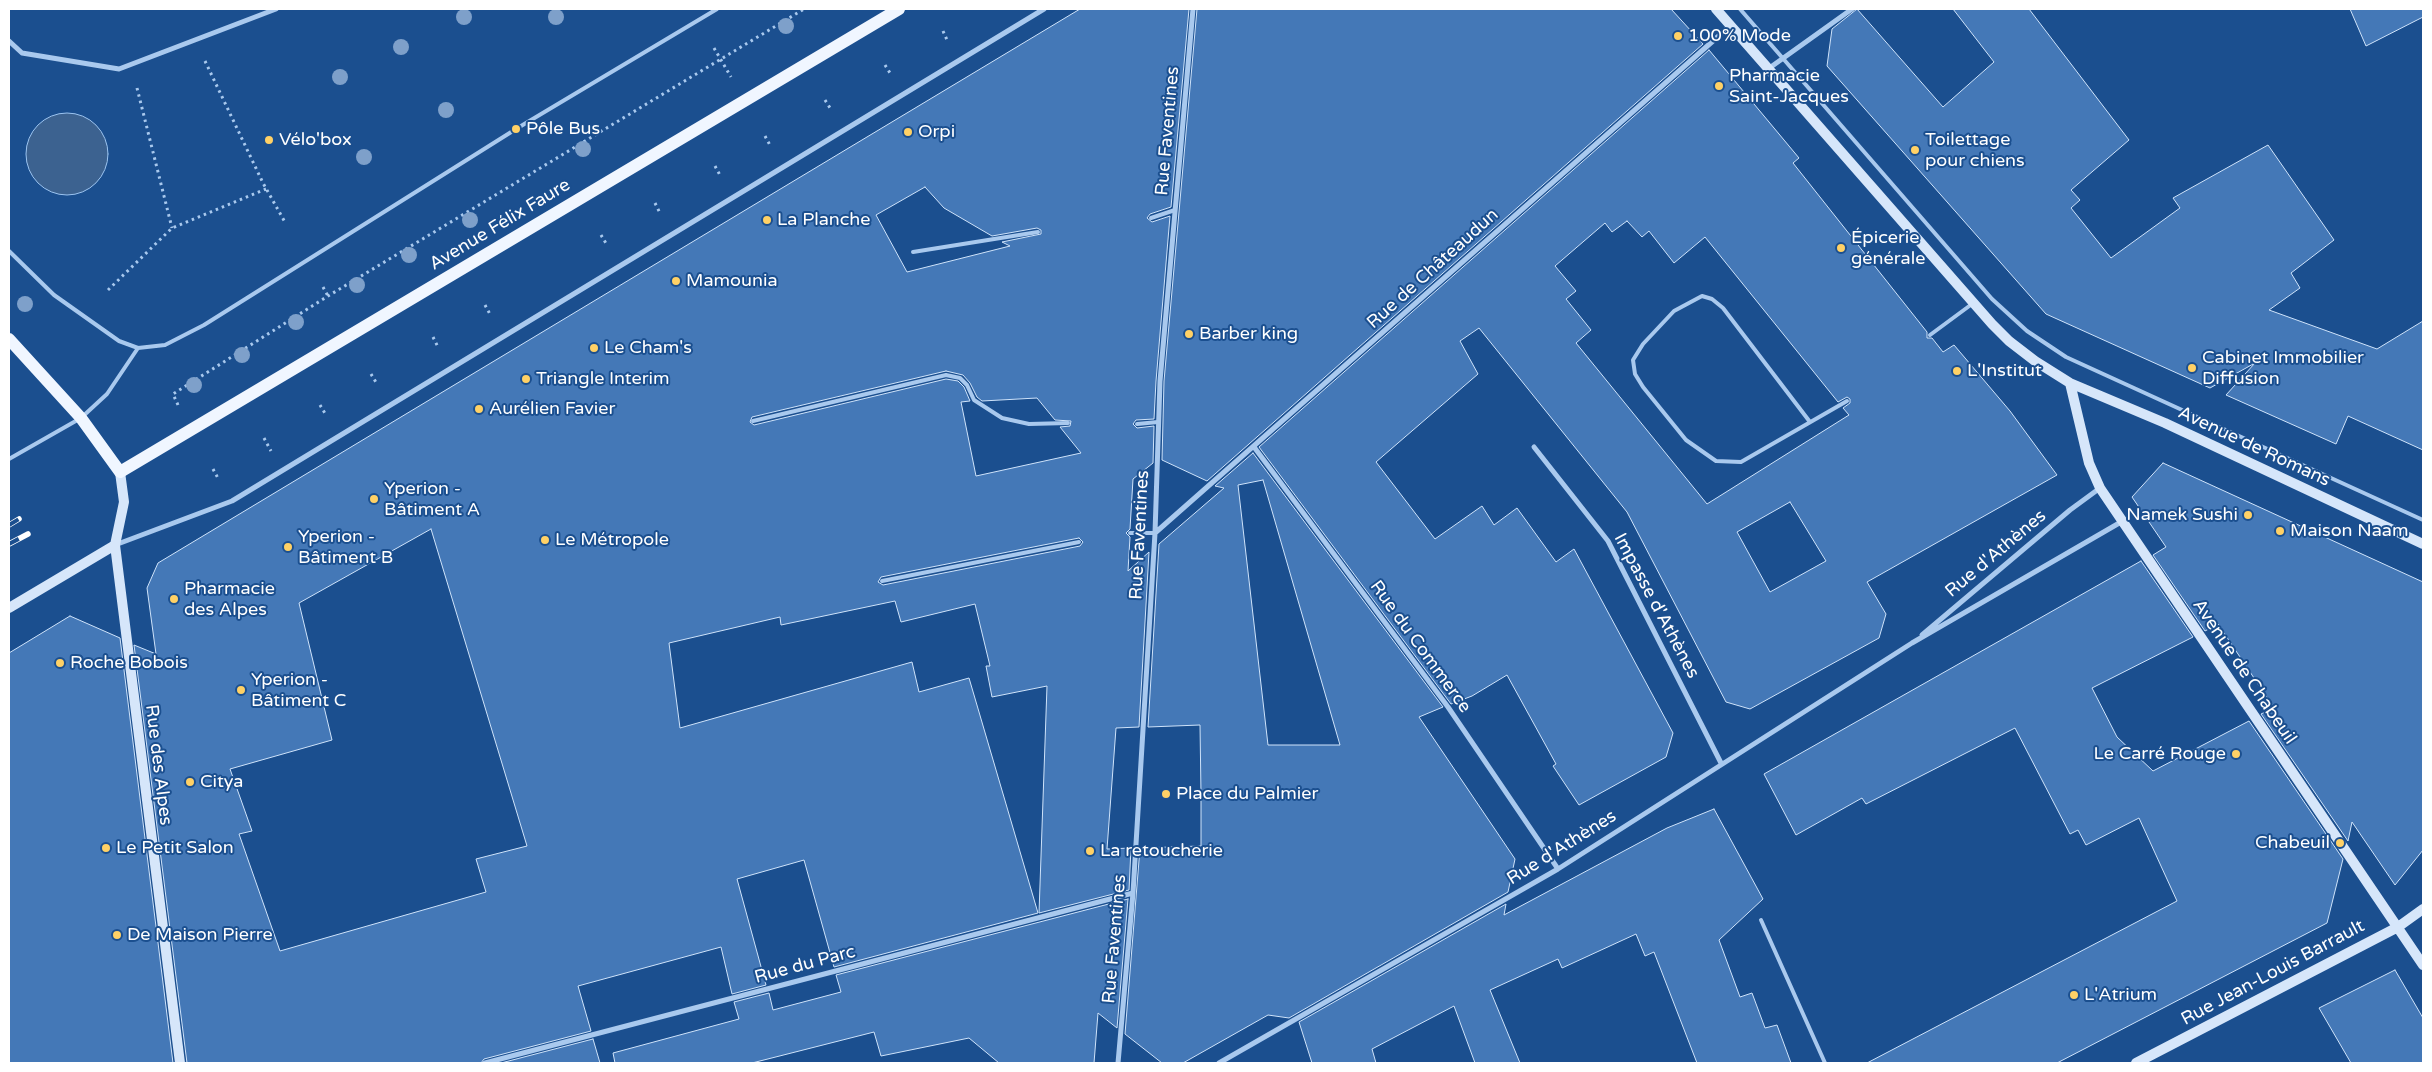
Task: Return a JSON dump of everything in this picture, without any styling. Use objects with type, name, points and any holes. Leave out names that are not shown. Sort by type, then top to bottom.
[{"type":"main road","name":"Avenue Félix Faure","points":[[120,472],[899,9]]},
{"type":"main road","points":[[9,338],[81,418],[120,472]]},
{"type":"street","points":[[9,41],[22,53],[119,69],[274,9]]},
{"type":"street","points":[[9,608],[115,546],[232,501],[1044,9]]},
{"type":"street","name":"Rue Faventines","points":[[1118,1063],[1133,893],[1155,533],[1158,422],[1193,9]]},
{"type":"street","name":"Avenue de Romans","points":[[1716,9],[1974,303],[2010,341],[2070,383],[2165,423],[2423,544]]},
{"type":"street","points":[[1768,70],[1852,9]]},
{"type":"street","name":"Rue de Châteaudun","points":[[1155,533],[1730,26]]},
{"type":"street","name":"Avenue de Chabeuil","points":[[2070,383],[2089,463],[2100,488],[2121,522],[2423,965]]},
{"type":"street","name":"Rue du Commerce","points":[[1254,447],[1448,707],[1558,869]]},
{"type":"street","name":"Impasse d'Athènes","points":[[1534,447],[1608,541],[1721,763]]},
{"type":"street","name":"Rue des Alpes","points":[[120,472],[124,502],[115,546],[180,1063]]},
{"type":"street","name":"Rue d'Athènes","points":[[1912,643],[2070,510],[2100,488]]},
{"type":"street","name":"Rue d'Athènes","points":[[1219,1063],[1558,869],[1721,763],[1912,643],[2121,522]]},
{"type":"street","name":"Rue du Parc","points":[[485,1063],[1133,893]]},
{"type":"street","name":"Rue Jean-Louis Barrault","points":[[2136,1063],[2398,926],[2423,909]]},
{"type":"lane","points":[[9,252],[82,317],[119,341],[138,348],[165,345],[204,325],[524,124],[717,9]]},
{"type":"lane","points":[[1740,9],[1992,299],[2027,332],[2066,357],[2423,520]]},
{"type":"lane","points":[[1151,218],[1175,210]]},
{"type":"lane","points":[[912,252],[1038,232]]},
{"type":"lane","points":[[1810,422],[1723,308],[1712,299],[1702,296],[1674,311],[1643,344],[1633,360],[1635,374],[1643,387],[1686,440],[1716,461],[1741,462],[1847,401]]},
{"type":"lane","points":[[1930,336],[1974,303]]},
{"type":"lane","points":[[9,459],[81,418],[107,394],[127,368],[138,348]]},
{"type":"lane","points":[[754,421],[946,375],[960,378],[967,385],[974,400],[1002,418],[1028,424],[1068,423]]},
{"type":"lane","points":[[1137,424],[1158,422]]},
{"type":"lane","points":[[1130,533],[1155,533]]},
{"type":"lane","points":[[882,581],[1079,542]]},
{"type":"lane","points":[[1761,920],[1825,1063]]},
{"type":"path","points":[[179,405],[173,394],[328,296],[804,9]]},
{"type":"path","points":[[195,40],[266,188],[286,224]]},
{"type":"path","points":[[714,48],[731,78]]},
{"type":"path","points":[[131,64],[172,228]]},
{"type":"path","points":[[108,290],[172,228],[266,188]]},
{"type":"path","points":[[323,287],[328,296]]},
{"type":"water","points":[[67,113],[83,116],[96,125],[105,138],[108,154],[105,170],[96,183],[83,192],[67,195],[51,192],[38,183],[29,170],[26,154],[29,138],[38,125],[51,116]]},
{"type":"building","points":[[1080,9],[1189,9],[1171,207],[1150,214],[1147,218],[1152,222],[1170,216],[1154,419],[1136,420],[1133,424],[1137,428],[1154,426],[1153,463],[1133,479],[1130,529],[1126,533],[1130,537],[1128,571],[1149,552],[1139,727],[1116,728],[1107,849],[1131,848],[1129,890],[1039,913],[1047,686],[992,697],[986,666],[990,666],[975,604],[901,622],[895,601],[781,625],[780,617],[669,643],[680,728],[912,662],[919,692],[969,678],[1038,913],[834,967],[804,860],[737,879],[766,985],[732,994],[721,947],[578,986],[591,1031],[484,1059],[481,1063],[187,1063],[134,645],[156,654],[147,588],[158,563]],"holes":[[[925,187],[944,208],[992,236],[1037,228],[1041,230],[1041,234],[1002,242],[1010,246],[907,272],[876,215]],[[946,371],[963,375],[970,383],[977,397],[982,401],[1037,398],[1055,420],[1071,421],[1070,426],[1060,427],[1081,453],[976,476],[961,402],[970,401],[964,387],[958,381],[946,379],[754,425],[750,422],[752,417]],[[431,529],[527,846],[476,859],[486,892],[280,951],[239,834],[252,831],[230,769],[332,740],[299,603]],[[1079,538],[1083,542],[1080,546],[883,585],[878,582],[881,577]]]},
{"type":"building","points":[[1197,9],[1671,9],[1703,44],[1207,481],[1162,460],[1164,381]]},
{"type":"building","points":[[1857,9],[1943,107],[1994,62],[1953,9],[2029,9],[2129,140],[2071,190],[2080,200],[2071,208],[2111,258],[2180,208],[2173,198],[2268,145],[2334,240],[2291,273],[2300,288],[2269,310],[2377,349],[2423,321],[2423,450],[2348,416],[2336,444],[2226,395],[2255,363],[2210,388],[2046,314],[1827,66],[1832,29]]},
{"type":"building","points":[[2350,9],[2423,9],[2423,17],[2366,46]]},
{"type":"building","points":[[1709,50],[1799,158],[1793,163],[1927,332],[1927,338],[1932,338],[1943,352],[1954,345],[2010,411],[2057,475],[1867,582],[1886,614],[1879,638],[1750,709],[1726,702],[1627,512],[1479,328],[1460,341],[1478,374],[1376,462],[1435,539],[1482,506],[1494,525],[1517,508],[1556,562],[1574,549],[1673,733],[1666,757],[1579,805],[1553,766],[1556,764],[1507,675],[1472,696],[1451,704],[1259,447]],"holes":[[[1627,221],[1642,237],[1649,231],[1674,263],[1705,237],[1838,402],[1847,397],[1850,399],[1850,403],[1843,408],[1849,415],[1707,504],[1576,343],[1591,330],[1566,299],[1576,291],[1555,266],[1605,223],[1612,232]],[[1790,502],[1826,561],[1770,592],[1737,532]]]},
{"type":"building","points":[[1253,453],[1443,707],[1419,717],[1515,859],[1508,892],[1289,1018],[1268,1015],[1183,1063],[1162,1063],[1125,1034],[1140,848],[1201,846],[1201,794],[1200,725],[1148,727],[1159,544],[1224,488],[1215,486]],"holes":[[[1263,480],[1340,745],[1268,745],[1238,485]]]},
{"type":"building","points":[[2163,463],[2423,582],[2423,850],[2395,885],[2352,822],[2348,841],[2261,714],[2274,708],[2218,624],[2205,631],[2153,555],[2166,547],[2132,497]]},
{"type":"building","points":[[2141,561],[2193,637],[2092,688],[2117,737],[2153,771],[2249,721],[2343,859],[2327,923],[2057,1063],[1867,1063],[2177,901],[2139,818],[2086,845],[2078,830],[2070,834],[2015,728],[1866,804],[1862,798],[1796,835],[1764,774]]},
{"type":"building","points":[[70,616],[120,638],[173,1063],[9,1063],[9,653]]},
{"type":"building","points":[[1714,809],[1763,899],[1719,940],[1740,997],[1752,993],[1765,1028],[1777,1025],[1791,1063],[1697,1063],[1654,952],[1645,956],[1636,934],[1562,968],[1558,959],[1490,990],[1520,1063],[1475,1063],[1454,1006],[1372,1049],[1376,1063],[1312,1063],[1299,1022],[1506,904],[1504,915],[1667,828]]},
{"type":"building","points":[[1128,899],[1117,1028],[1098,1013],[1094,1063],[999,1063],[969,1038],[881,1056],[874,1032],[752,1063],[615,1063],[613,1053],[739,1019],[734,1002],[769,993],[773,1010],[841,992],[836,975]]},
{"type":"building","points":[[2395,970],[2423,1018],[2423,1063],[2351,1063],[2319,1008]]},
{"type":"building","points":[[593,1039],[600,1063],[501,1063]]},
{"type":"railway","points":[[9,525],[19,519]]},
{"type":"railway","points":[[9,544],[28,534]]},
{"type":"place","name":"100% Mode","points":[[1678,36]]},
{"type":"place","name":"Pharmacie Saint-Jacques","points":[[1719,86]]},
{"type":"place","name":"Pôle Bus","points":[[516,129]]},
{"type":"place","name":"Orpi","points":[[908,132]]},
{"type":"place","name":"Vélo'box","points":[[269,140]]},
{"type":"place","name":"Toilettage pour chiens","points":[[1915,150]]},
{"type":"place","name":"La Planche","points":[[767,220]]},
{"type":"place","name":"Épicerie générale","points":[[1841,248]]},
{"type":"place","name":"Mamounia","points":[[676,281]]},
{"type":"place","name":"Barber king","points":[[1189,334]]},
{"type":"place","name":"Le Cham's","points":[[594,348]]},
{"type":"place","name":"Cabinet Immobilier Diffusion","points":[[2192,368]]},
{"type":"place","name":"L'Institut","points":[[1957,371]]},
{"type":"place","name":"Triangle Interim","points":[[526,379]]},
{"type":"place","name":"Aurélien Favier","points":[[479,409]]},
{"type":"place","name":"Yperion - Bâtiment A","points":[[374,499]]},
{"type":"place","name":"Namek Sushi","points":[[2248,515]]},
{"type":"place","name":"Maison Naam","points":[[2280,531]]},
{"type":"place","name":"Le Métropole","points":[[545,540]]},
{"type":"place","name":"Yperion - Bâtiment B","points":[[288,547]]},
{"type":"place","name":"Pharmacie des Alpes","points":[[174,599]]},
{"type":"place","name":"Roche Bobois","points":[[60,663]]},
{"type":"place","name":"Yperion - Bâtiment C","points":[[241,690]]},
{"type":"place","name":"Le Carré Rouge","points":[[2236,754]]},
{"type":"place","name":"Citya","points":[[190,782]]},
{"type":"place","name":"Place du Palmier","points":[[1166,794]]},
{"type":"place","name":"Chabeuil","points":[[2340,843]]},
{"type":"place","name":"Le Petit Salon","points":[[106,848]]},
{"type":"place","name":"La retoucherie","points":[[1090,851]]},
{"type":"place","name":"De Maison Pierre","points":[[117,935]]},
{"type":"place","name":"L'Atrium","points":[[2074,995]]}]
